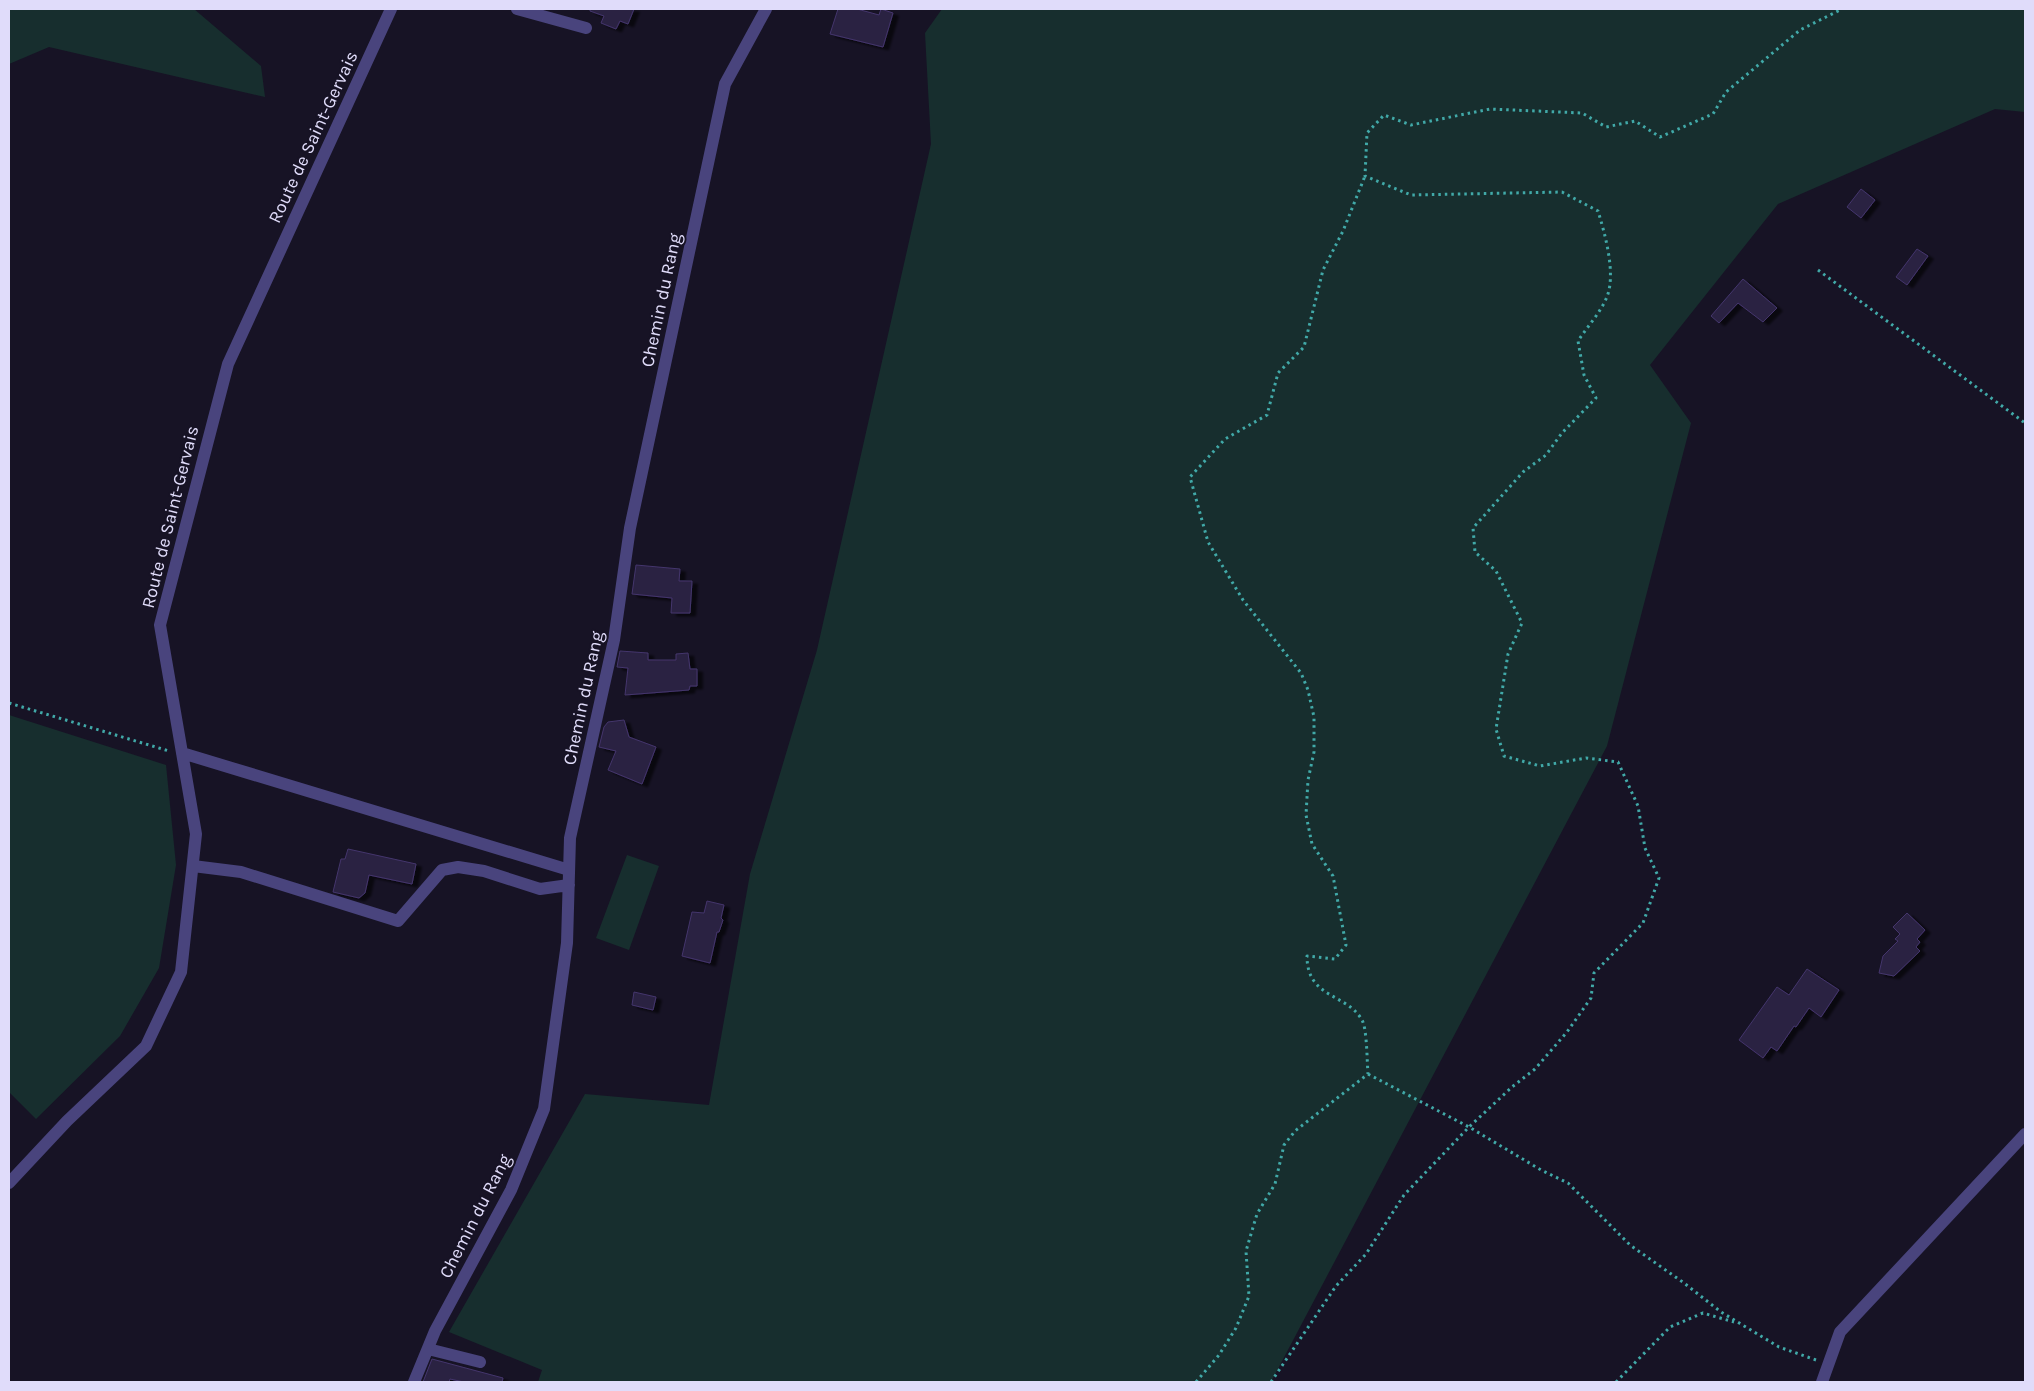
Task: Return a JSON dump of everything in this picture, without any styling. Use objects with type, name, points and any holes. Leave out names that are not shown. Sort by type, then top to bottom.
[{"type":"street","name":"Route de Saint-Gervais","points":[[9,1183],[67,1121],[146,1046],[181,972],[196,834],[160,625],[228,364],[391,9]]},
{"type":"street","points":[[517,9],[586,28]]},
{"type":"street","name":"Chemin du Rang","points":[[414,1382],[435,1330],[511,1190],[544,1109],[567,943],[570,838],[614,640],[630,528],[725,84],[766,9]]},
{"type":"street","points":[[182,753],[569,870]]},
{"type":"street","points":[[192,866],[242,872],[398,921],[442,870],[458,867],[484,871],[540,889],[569,885]]},
{"type":"street","points":[[1822,1382],[1840,1332],[2025,1134]]},
{"type":"street","points":[[428,1349],[480,1362]]},
{"type":"path","points":[[1368,1074],[1363,1022],[1356,1011],[1318,988],[1307,968],[1307,956],[1335,958],[1346,945],[1332,876],[1312,844],[1306,815],[1308,780],[1314,752],[1314,716],[1308,690],[1301,673],[1243,600],[1208,542],[1190,477],[1225,439],[1267,415],[1278,373],[1304,347],[1323,270],[1343,231],[1365,176],[1367,133],[1384,115],[1411,125],[1490,109],[1582,113],[1606,127],[1635,121],[1660,137],[1713,114],[1726,92],[1800,30],[1842,9]]},
{"type":"path","points":[[1271,1382],[1336,1286],[1366,1254],[1404,1195],[1468,1127],[1535,1069],[1567,1032],[1591,998],[1594,973],[1643,923],[1659,878],[1645,848],[1638,806],[1618,762],[1586,758],[1540,766],[1504,756],[1496,729],[1508,654],[1522,623],[1496,571],[1475,552],[1473,528],[1523,472],[1546,455],[1562,433],[1596,398],[1584,375],[1578,341],[1607,298],[1610,275],[1605,235],[1598,210],[1562,192],[1411,195],[1365,176]]},
{"type":"path","points":[[1818,270],[2025,424]]},
{"type":"path","points":[[9,703],[81,723],[167,751],[182,753]]},
{"type":"path","points":[[1368,1074],[1468,1127],[1541,1170],[1568,1183],[1630,1245],[1684,1282],[1721,1312],[1779,1347],[1829,1364]]},
{"type":"path","points":[[1196,1382],[1219,1355],[1228,1341],[1236,1328],[1249,1296],[1246,1251],[1257,1214],[1275,1184],[1284,1145],[1295,1130],[1368,1074]]},
{"type":"path","points":[[1616,1382],[1670,1327],[1703,1313],[1739,1323]]},
{"type":"green space","points":[[9,9],[194,9],[261,66],[265,97],[49,47],[9,64]]},
{"type":"green space","points":[[942,9],[2025,9],[2025,112],[1995,109],[1778,204],[1650,365],[1691,423],[1607,746],[1271,1382],[538,1382],[542,1370],[449,1332],[585,1094],[709,1105],[750,874],[817,650],[931,144],[925,33]]},
{"type":"green space","points":[[9,715],[166,765],[176,865],[159,968],[120,1036],[36,1119],[9,1092]]},
{"type":"green space","points":[[627,855],[659,866],[629,950],[596,938]]},
{"type":"building","points":[[590,9],[634,9],[628,24],[620,21],[616,29],[601,23],[604,16],[590,11]]},
{"type":"building","points":[[838,9],[857,9],[879,15],[881,9],[893,13],[883,47],[830,34]]},
{"type":"building","points":[[1861,189],[1875,200],[1861,218],[1847,207]]},
{"type":"building","points":[[1917,249],[1928,256],[1907,285],[1896,277]]},
{"type":"building","points":[[1743,279],[1777,308],[1763,322],[1738,303],[1719,323],[1711,316]]},
{"type":"building","points":[[636,565],[680,569],[679,581],[692,581],[690,613],[671,613],[672,598],[632,594]]},
{"type":"building","points":[[620,651],[648,653],[648,660],[676,660],[676,654],[688,653],[690,669],[697,669],[697,686],[690,686],[689,690],[625,695],[628,668],[617,667]]},
{"type":"building","points":[[624,720],[629,737],[656,747],[642,784],[608,770],[616,751],[599,747],[604,727],[608,722]]},
{"type":"building","points":[[348,849],[416,864],[412,884],[369,875],[365,893],[359,898],[333,892],[341,859],[345,859]]},
{"type":"building","points":[[707,901],[724,905],[721,918],[723,920],[719,932],[717,932],[710,963],[682,956],[692,912],[704,913]]},
{"type":"building","points":[[1907,913],[1925,930],[1917,939],[1920,942],[1916,947],[1920,951],[1894,976],[1879,973],[1883,956],[1898,941],[1895,939],[1900,934],[1893,927]]},
{"type":"building","points":[[1807,969],[1839,990],[1821,1017],[1809,1008],[1777,1051],[1771,1047],[1763,1058],[1739,1040],[1777,987],[1789,995]]},
{"type":"building","points":[[634,992],[656,997],[653,1010],[632,1005]]},
{"type":"building","points":[[432,1359],[503,1378],[502,1382],[464,1382],[450,1379],[449,1382],[423,1382]]}]
